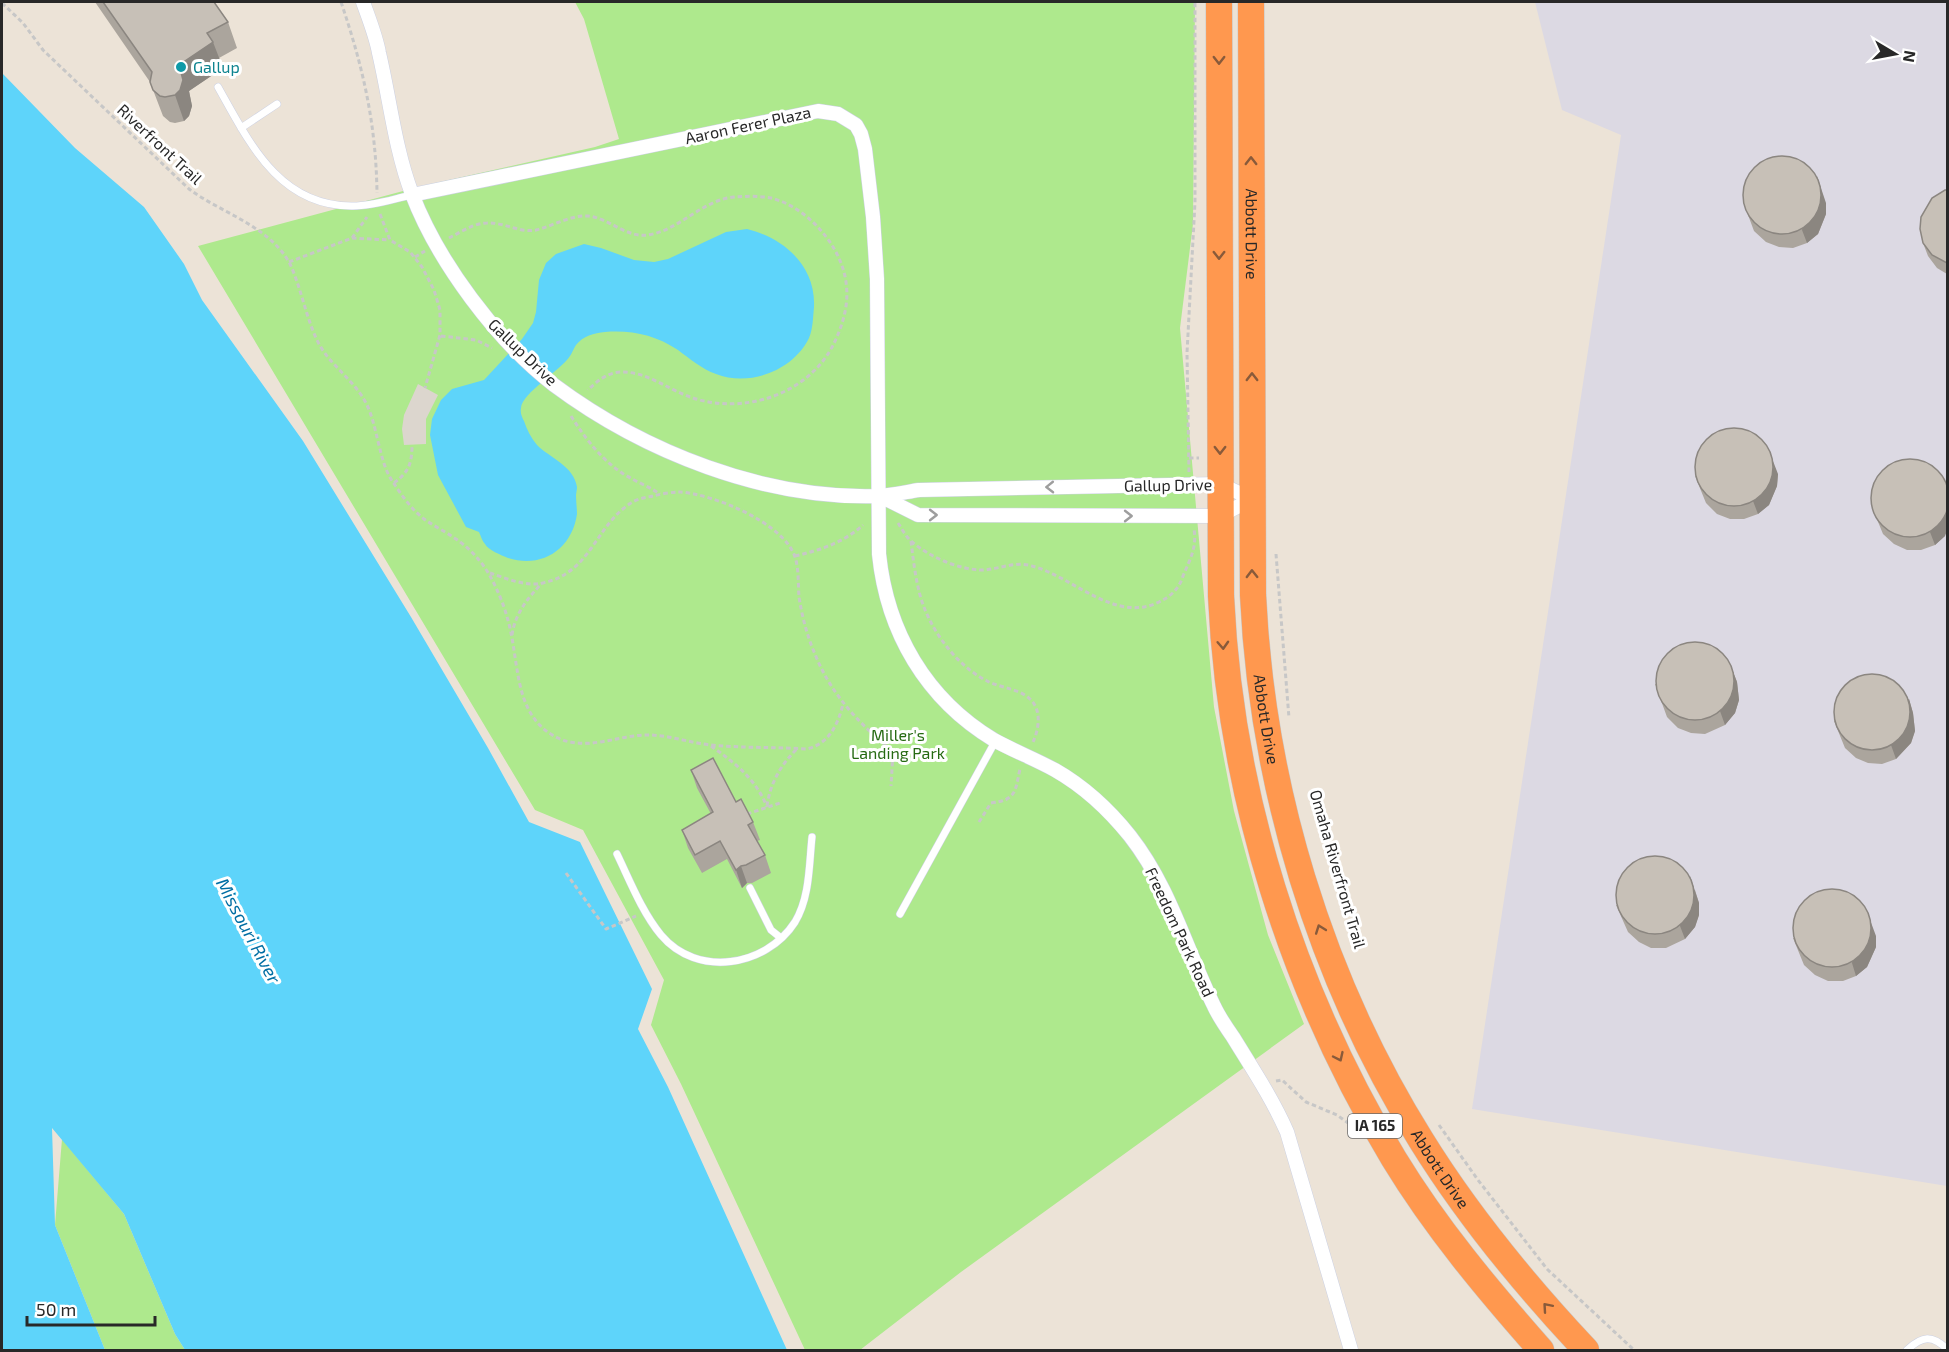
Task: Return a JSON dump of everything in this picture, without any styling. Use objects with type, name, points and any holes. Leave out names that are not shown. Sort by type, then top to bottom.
[{"type":"highway","name":"Abbott Drive","points":[[1219,2],[1220,516],[1224,654],[1246,787],[1266,868],[1288,934],[1314,1004],[1358,1095],[1395,1161],[1431,1214],[1480,1281],[1541,1350]]},
{"type":"highway","name":"Abbott Drive","points":[[1251,2],[1252,499],[1255,644],[1266,722],[1296,858],[1340,984],[1368,1044],[1420,1139],[1458,1196],[1506,1260],[1586,1350]]},
{"type":"street","name":"Gallup Drive","points":[[363,2],[379,51],[400,157],[412,195],[436,245],[469,294],[507,341],[553,384],[624,429],[709,468],[754,481],[832,494],[880,496],[919,490],[1220,484],[1252,499]]},
{"type":"street","name":"Aaron Ferer Plaza","points":[[412,195],[818,111],[828,111],[848,119],[856,125],[863,141],[873,217],[877,279],[880,496]]},
{"type":"street","name":"Gallup Drive","points":[[880,496],[918,515],[1220,516],[1252,499]]},
{"type":"street","name":"Freedom Park Road","points":[[880,496],[879,554],[882,581],[890,612],[903,643],[919,669],[937,692],[976,728],[1057,772],[1084,790],[1130,836],[1154,870],[1214,1008],[1276,1108],[1294,1154],[1351,1350]]},
{"type":"lane","points":[[218,87],[241,128],[266,165],[292,188],[317,200],[353,206],[412,195]]},
{"type":"lane","points":[[241,128],[277,104]]},
{"type":"lane","points":[[900,914],[996,740]]},
{"type":"lane","points":[[617,854],[646,911],[661,935],[674,947],[703,960],[737,962],[754,957],[781,938],[794,922],[802,907],[807,888],[812,837]]},
{"type":"lane","points":[[750,888],[771,930],[781,938]]},
{"type":"lane","points":[[1907,1350],[1917,1340],[1927,1338],[1940,1342],[1947,1350]]},
{"type":"path","points":[[1187,426],[1188,317],[1195,202],[1195,2]]},
{"type":"path","name":"Riverfront Trail","points":[[2,3],[23,23],[43,50],[189,189],[203,200],[262,233],[289,262],[311,325],[321,346],[357,388],[367,405],[390,477],[423,518],[458,540],[473,553],[488,572],[507,614],[519,687],[534,719],[557,738],[573,742],[590,744],[648,735],[672,736],[709,745]]},
{"type":"path","points":[[415,257],[477,224],[495,223],[523,231],[534,230],[576,217],[596,218],[626,232],[647,235],[667,228],[716,201],[733,197],[752,196],[771,199],[802,214],[819,228],[840,262],[846,281],[847,302],[835,341],[822,362],[808,376],[788,390],[750,404],[726,405],[686,396],[647,376],[620,371],[598,380],[579,401],[571,416],[585,437],[615,468],[660,494]]},
{"type":"path","points":[[352,238],[377,203]]},
{"type":"path","points":[[289,262],[352,238],[390,240]]},
{"type":"path","points":[[440,336],[476,340],[496,352]]},
{"type":"path","points":[[394,483],[408,470],[412,459],[412,445]]},
{"type":"path","points":[[1189,458],[1220,458]]},
{"type":"path","points":[[512,637],[513,626],[528,597],[542,583],[560,576],[583,560],[608,524],[628,504],[637,499],[680,492],[701,496],[735,508],[771,529],[787,543],[795,556],[805,627],[815,655],[843,704],[859,722],[893,752],[891,786]]},
{"type":"path","points":[[795,556],[822,550],[838,543],[862,526],[880,496]]},
{"type":"path","points":[[898,523],[911,541],[937,557],[966,568],[982,570],[1015,564],[1029,565],[1044,569],[1112,604],[1128,607],[1152,605],[1168,597],[1180,585],[1197,542]]},
{"type":"path","points":[[911,541],[919,592],[927,614],[941,637],[974,673],[988,682],[1030,699],[1036,708],[1037,732],[1019,771],[1017,787],[1012,796],[1003,802],[991,803],[979,822]]},
{"type":"path","points":[[1275,551],[1290,727]]},
{"type":"path","points":[[488,572],[513,580],[542,583]]},
{"type":"path","points":[[709,745],[798,749],[816,747],[832,733],[840,718],[843,704]]},
{"type":"path","points":[[709,745],[733,762],[752,780],[761,792],[767,807]]},
{"type":"path","points":[[767,807],[770,790],[777,775],[790,756],[798,749]]},
{"type":"path","points":[[742,816],[780,803]]},
{"type":"path","points":[[566,873],[606,929],[646,911]]},
{"type":"path","points":[[1263,1087],[1282,1080],[1306,1102],[1345,1119],[1349,1125]]},
{"type":"path","points":[[1436,1122],[1547,1269],[1634,1350]]},
{"type":"shaded area","points":[[1535,2],[1947,2],[1947,1186],[1472,1109],[1621,135],[1562,110]]},
{"type":"shaded area","points":[[418,384],[438,395],[426,419],[426,444],[404,445],[402,429],[404,415]]},
{"type":"green space","name":"Miller's Landing Park","points":[[575,2],[1195,2],[1193,224],[1180,328],[1214,707],[1234,811],[1268,935],[1304,1024],[961,1272],[860,1350],[805,1350],[681,1084],[651,1025],[664,980],[583,830],[535,810],[198,246],[418,187],[595,147],[619,139],[584,19]]},
{"type":"green space","points":[[62,1139],[124,1214],[175,1334],[185,1350],[105,1350],[55,1225]]},
{"type":"water","name":"Missouri River","points":[[2,73],[75,148],[144,207],[184,264],[202,300],[303,441],[411,617],[529,822],[580,842],[652,989],[638,1029],[668,1087],[787,1350],[185,1350],[175,1334],[124,1214],[52,1128],[55,1225],[105,1350],[2,1350]]},
{"type":"water","points":[[747,229],[761,233],[785,247],[795,256],[810,279],[813,292],[813,323],[809,338],[802,350],[781,367],[769,373],[756,377],[729,378],[696,364],[678,350],[661,341],[643,335],[605,332],[585,337],[576,345],[565,362],[528,396],[521,410],[531,437],[542,450],[561,463],[575,480],[577,514],[569,537],[553,553],[532,561],[508,558],[489,548],[479,532],[466,527],[438,475],[430,435],[432,419],[441,400],[452,389],[484,380],[522,339],[533,323],[539,280],[546,263],[556,254],[584,244],[634,260],[654,262],[668,259],[726,232]]},
{"type":"building","name":"Gallup","points":[[103,2],[214,2],[228,22],[207,33],[213,42],[179,65],[183,80],[180,90],[175,95],[165,97],[153,90],[150,82],[152,72]]},
{"type":"building","points":[[1782,156],[1797,159],[1810,167],[1818,180],[1821,195],[1818,210],[1810,223],[1797,231],[1782,234],[1767,231],[1754,223],[1746,210],[1743,195],[1746,180],[1754,167],[1767,159]]},
{"type":"building","points":[[1947,190],[1947,263],[1932,255],[1923,243],[1920,229],[1921,217],[1932,198]]},
{"type":"building","points":[[1734,428],[1749,431],[1762,439],[1770,452],[1773,467],[1770,482],[1762,495],[1749,503],[1734,506],[1719,503],[1706,495],[1698,482],[1695,467],[1698,452],[1706,439],[1719,431]]},
{"type":"building","points":[[1910,459],[1925,462],[1937,471],[1946,483],[1949,498],[1946,513],[1937,525],[1925,534],[1910,537],[1895,534],[1883,525],[1874,513],[1871,498],[1874,483],[1883,471],[1895,462]]},
{"type":"building","points":[[1695,642],[1710,645],[1723,653],[1731,666],[1734,681],[1731,696],[1723,709],[1710,717],[1695,720],[1680,717],[1667,709],[1659,696],[1656,681],[1659,666],[1667,653],[1680,645]]},
{"type":"building","points":[[1865,674],[1879,674],[1893,680],[1904,691],[1910,705],[1907,727],[1899,739],[1879,750],[1865,750],[1851,744],[1840,733],[1834,719],[1834,705],[1840,691],[1851,680]]},
{"type":"building","points":[[713,758],[736,802],[741,799],[753,822],[748,825],[765,855],[736,870],[720,841],[695,855],[682,830],[713,812],[691,770]]},
{"type":"building","points":[[1655,856],[1670,859],[1683,867],[1691,880],[1694,895],[1691,910],[1683,923],[1670,931],[1655,934],[1640,931],[1627,923],[1619,910],[1616,895],[1619,880],[1627,867],[1640,859]]},
{"type":"building","points":[[1832,889],[1847,892],[1860,900],[1868,913],[1871,928],[1868,943],[1860,956],[1847,964],[1832,967],[1817,964],[1804,956],[1796,943],[1793,928],[1796,913],[1804,900],[1817,892]]},
{"type":"place","name":"Gallup","points":[[181,67]]}]
